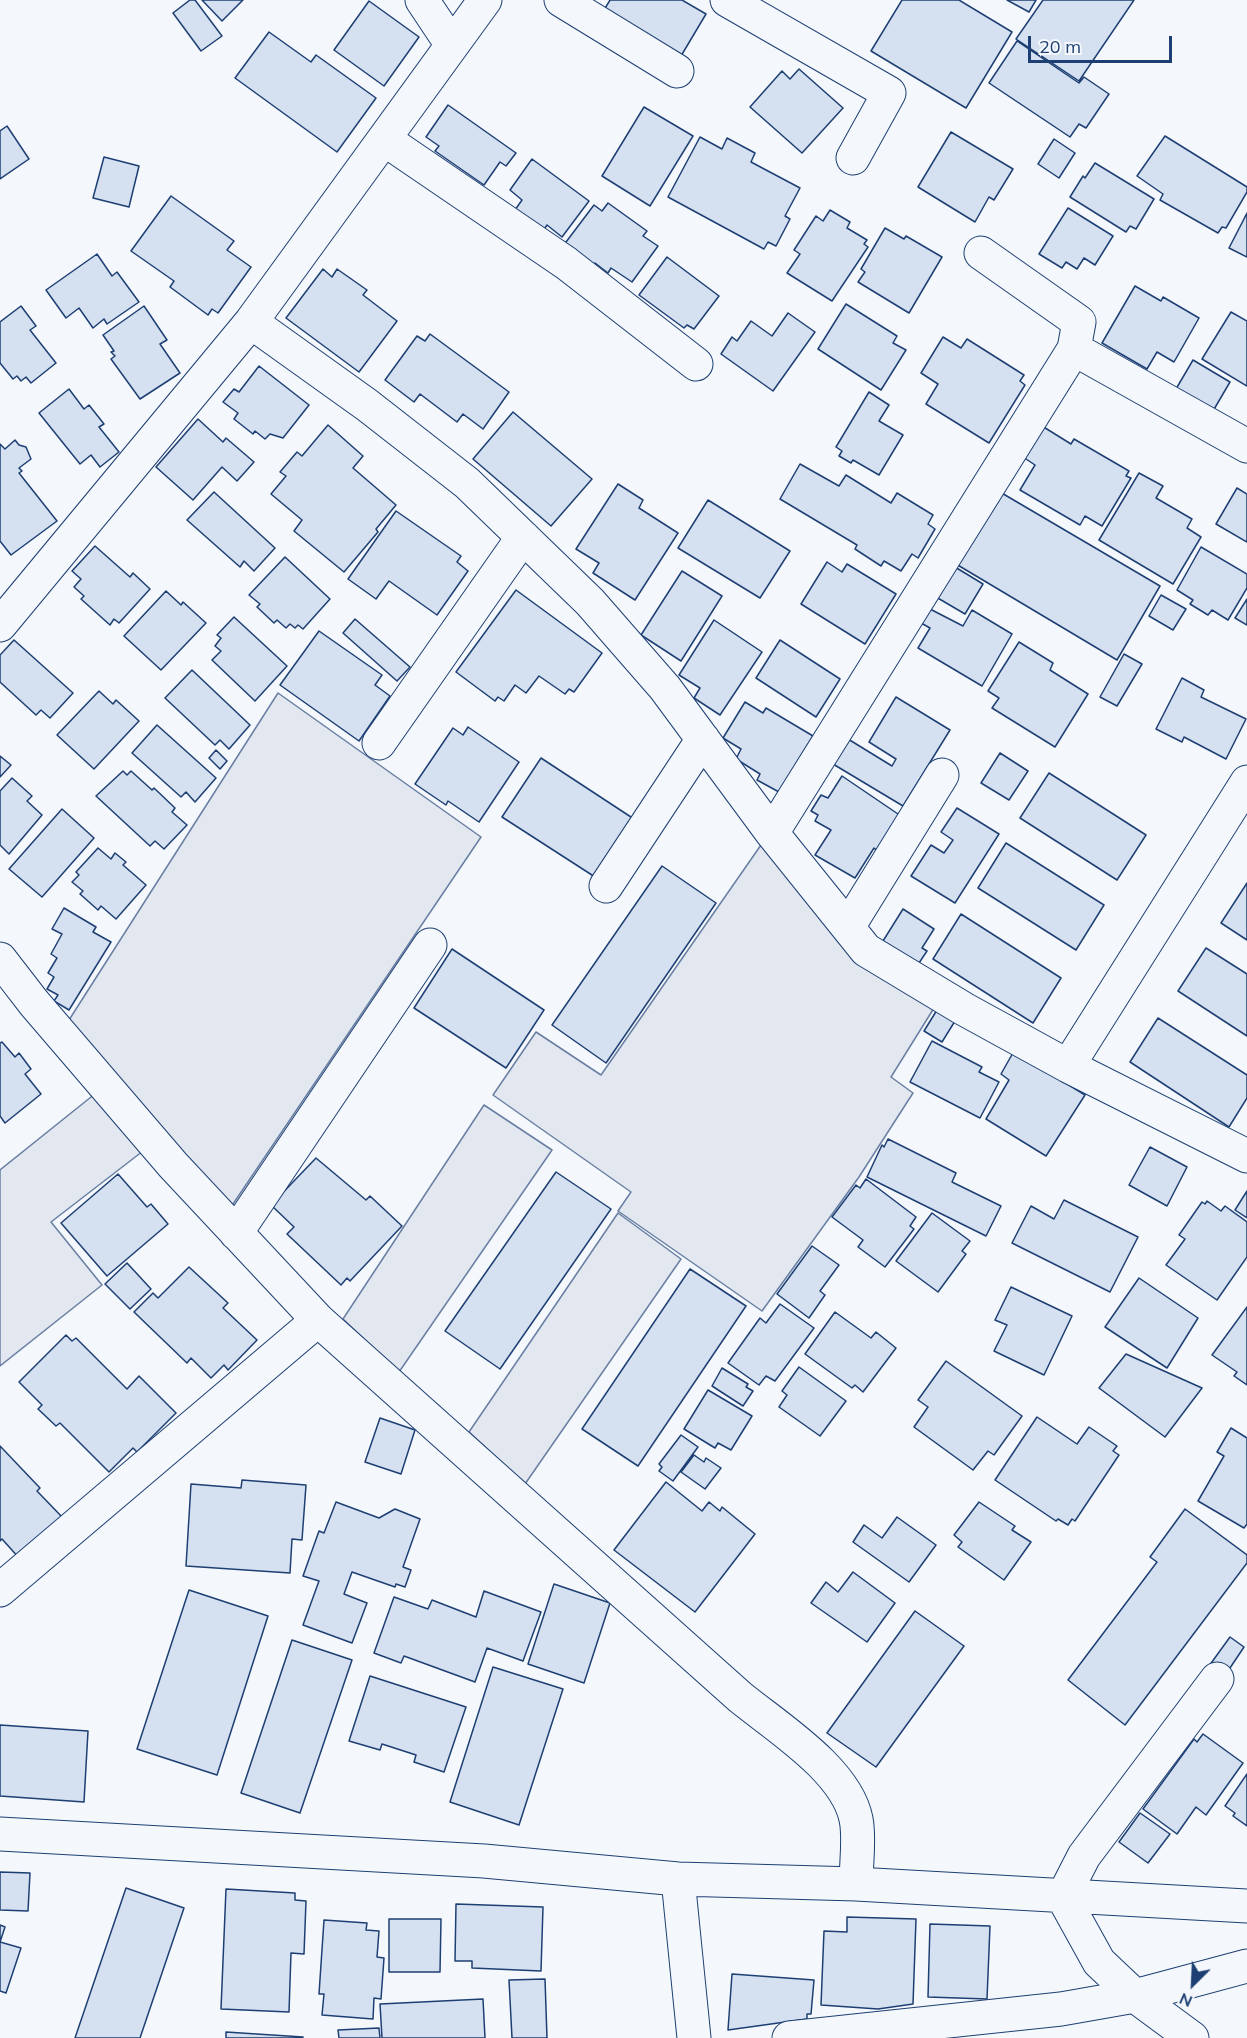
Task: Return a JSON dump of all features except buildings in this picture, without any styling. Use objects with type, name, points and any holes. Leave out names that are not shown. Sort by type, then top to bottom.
[{"type":"street","points":[[422,0],[452,45]]},
{"type":"street","points":[[0,625],[251,322],[485,0]]},
{"type":"street","points":[[561,0],[677,71]]},
{"type":"street","points":[[727,0],[889,93],[853,159]]},
{"type":"street","points":[[384,139],[566,264],[696,364]]},
{"type":"street","points":[[772,833],[1074,350],[1079,322],[981,253]]},
{"type":"street","points":[[251,322],[367,405],[467,483],[590,602],[665,688],[772,833],[866,950],[964,1009],[1068,1066],[1247,1156]]},
{"type":"street","points":[[1074,350],[1247,446]]},
{"type":"street","points":[[379,743],[523,537]]},
{"type":"street","points":[[606,886],[703,739]]},
{"type":"street","points":[[848,927],[942,775]]},
{"type":"street","points":[[1068,1066],[1247,782]]},
{"type":"street","points":[[236,1233],[430,945]]},
{"type":"street","points":[[0,959],[158,1147],[318,1320],[740,1697],[813,1756],[847,1791],[857,1820],[856,1884]]},
{"type":"street","points":[[0,1590],[318,1320]]},
{"type":"street","points":[[1063,1897],[1084,1856],[1216,1679]]},
{"type":"street","points":[[0,1834],[484,1862],[678,1879],[856,1884],[1247,1906]]},
{"type":"street","points":[[678,1879],[694,2038]]},
{"type":"street","points":[[1063,1897],[1099,1962],[1176,2033]]},
{"type":"street","points":[[791,2038],[918,2031],[1061,2009],[1135,1996],[1247,1966]]},
{"type":"street","points":[[1045,2038],[1061,2009]]},
{"type":"shaded area","points":[[278,693],[481,837],[231,1207],[69,1020]]},
{"type":"shaded area","points":[[761,845],[934,1008],[891,1077],[913,1093],[859,1177],[762,1311],[618,1211],[631,1192],[493,1095],[536,1032],[601,1075]]},
{"type":"shaded area","points":[[96,1093],[143,1151],[51,1222],[102,1285],[0,1366],[0,1170]]},
{"type":"shaded area","points":[[484,1105],[552,1150],[399,1372],[343,1319]]},
{"type":"shaded area","points":[[618,1213],[681,1259],[525,1484],[469,1432]]}]
